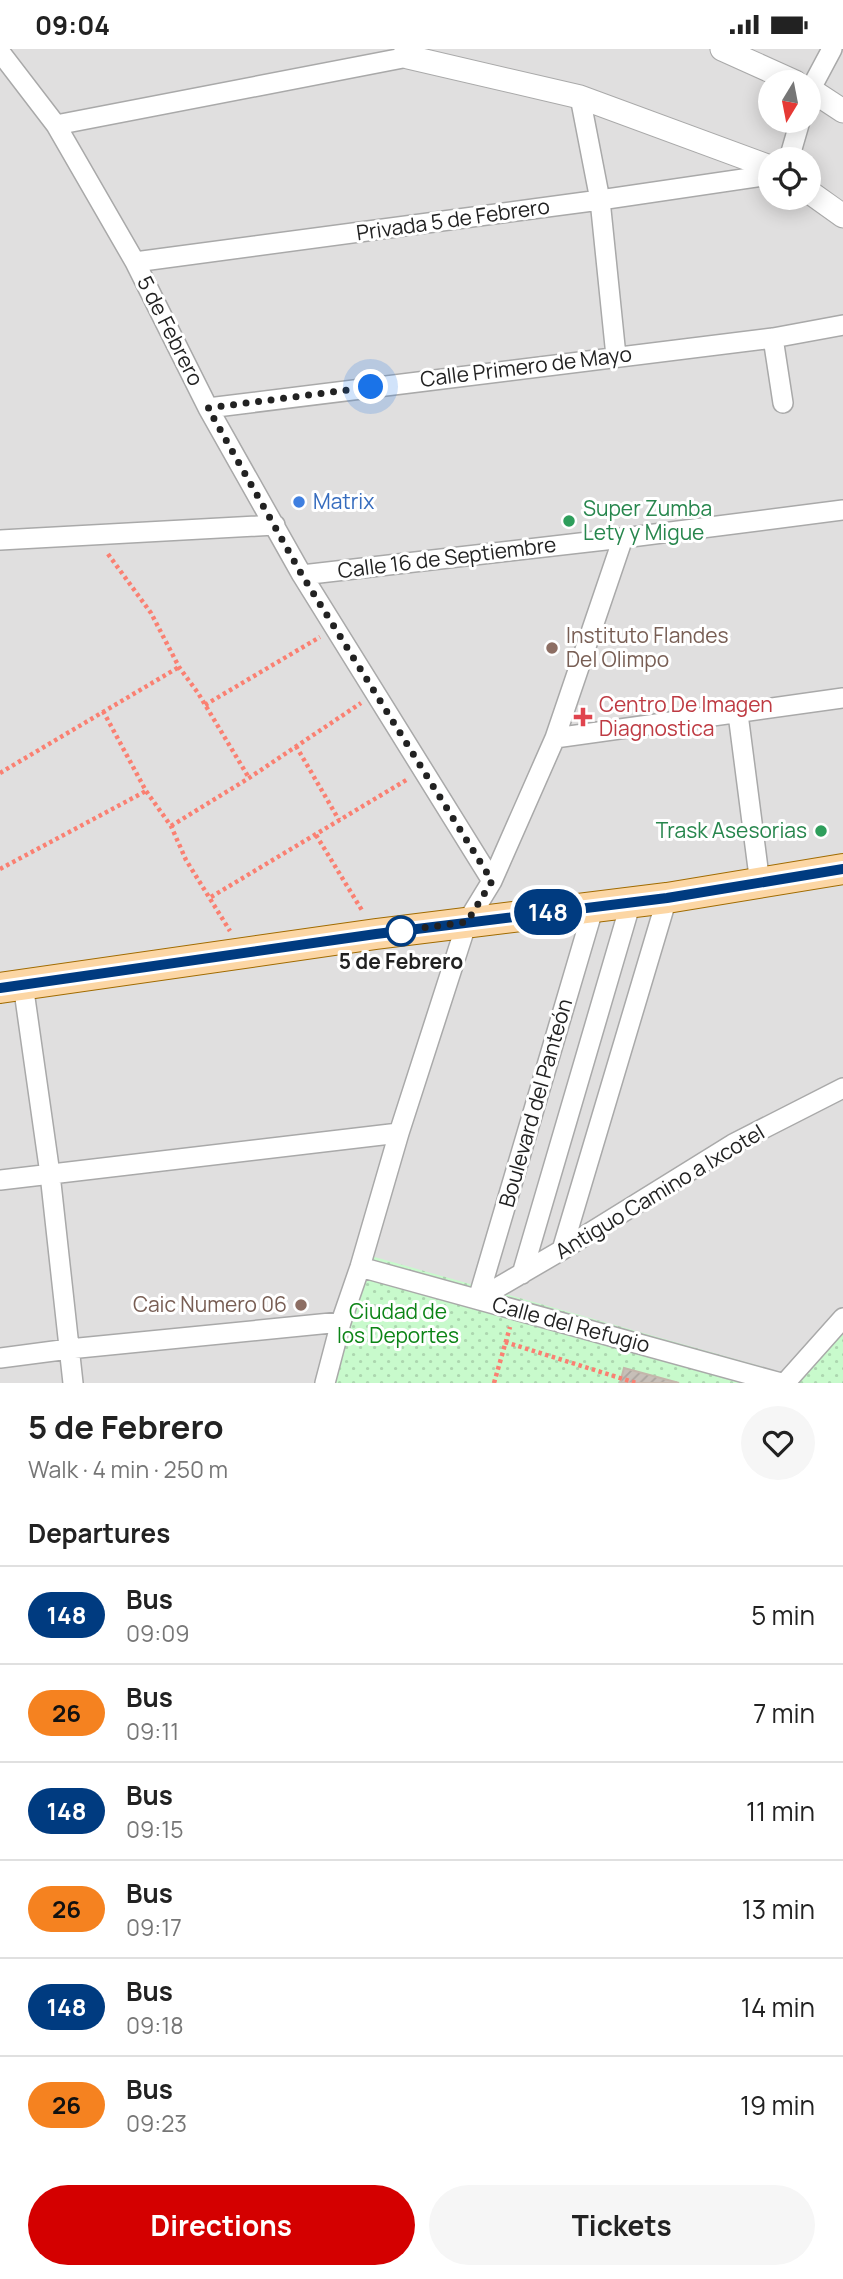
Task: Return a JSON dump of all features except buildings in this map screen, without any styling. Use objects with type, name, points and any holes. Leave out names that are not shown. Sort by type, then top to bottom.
[{"type":"main road","points":[[12,993],[242,953],[667,898],[843,869]]},
{"type":"street","points":[[818,70],[832,49]]},
{"type":"street","points":[[725,50],[768,70]]},
{"type":"street","name":"5 de Febrero","points":[[0,52],[56,125],[135,262],[208,408],[302,575],[492,881]]},
{"type":"street","points":[[56,125],[407,53],[580,97],[758,163]]},
{"type":"street","points":[[580,97],[600,201],[616,356]]},
{"type":"street","points":[[821,97],[843,111]]},
{"type":"street","name":"Privada 5 de Febrero","points":[[135,262],[600,201],[758,177]]},
{"type":"street","points":[[821,200],[843,216]]},
{"type":"street","name":"Calle Primero de Mayo","points":[[208,408],[773,338],[843,325]]},
{"type":"street","points":[[773,338],[783,403]]},
{"type":"street","name":"Calle 16 de Septiembre","points":[[302,575],[843,510]]},
{"type":"street","points":[[0,540],[95,537],[275,525]]},
{"type":"street","points":[[325,1383],[399,1133],[467,922],[492,881],[555,738],[623,538]]},
{"type":"street","points":[[555,738],[843,698]]},
{"type":"street","points":[[738,714],[760,884]]},
{"type":"street","points":[[562,1250],[667,898]]},
{"type":"street","name":"Boulevard del Panteón","points":[[522,1274],[631,902]]},
{"type":"street","name":"Boulevard del Panteón","points":[[478,1299],[594,906]]},
{"type":"street","points":[[12,993],[50,1174],[73,1383]]},
{"type":"street","name":"Antiguo Camino a Ixcotel","points":[[478,1299],[733,1143],[843,1088]]},
{"type":"street","points":[[0,1180],[399,1133]]},
{"type":"street","name":"Calle del Refugio","points":[[360,1267],[783,1383]]},
{"type":"street","points":[[783,1383],[843,1318]]},
{"type":"street","points":[[0,1358],[341,1322]]},
{"type":"path","points":[[95,537],[151,614],[179,667],[248,778]]},
{"type":"path","points":[[205,705],[335,628]]},
{"type":"path","points":[[0,773],[179,667]]},
{"type":"path","points":[[171,826],[377,693]]},
{"type":"path","points":[[103,711],[146,791],[171,826],[186,860],[211,897],[242,953]]},
{"type":"path","points":[[296,746],[339,820]]},
{"type":"path","points":[[211,897],[422,770]]},
{"type":"path","points":[[0,870],[146,791]]},
{"type":"path","points":[[316,835],[376,934]]},
{"type":"path","points":[[494,1383],[515,1309]]},
{"type":"path","points":[[505,1342],[636,1383]]},
{"type":"shaded area","points":[[0,49],[843,49],[843,1383],[0,1383]]},
{"type":"green space","name":"Ciudad de los Deportes","points":[[357,1252],[784,1373],[843,1310],[843,1383],[321,1383]]},
{"type":"bus line","name":"148","points":[[0,988],[376,934],[667,898],[843,869]]},
{"type":"place","name":"Matrix","points":[[299,502]]},
{"type":"place","name":"Super Zumba Lety y Migue","points":[[569,521]]},
{"type":"place","name":"Instituto Flandes Del Olimpo","points":[[552,648]]},
{"type":"place","name":"Centro De Imagen Diagnostica","points":[[583,717]]},
{"type":"place","name":"Trask Asesorias","points":[[821,831]]},
{"type":"place","name":"5 de Febrero","points":[[401,931]]},
{"type":"place","name":"Caic Numero 06","points":[[301,1305]]},
{"type":"route","points":[[371,387],[208,408],[302,575],[492,881],[467,922],[401,931]]}]
